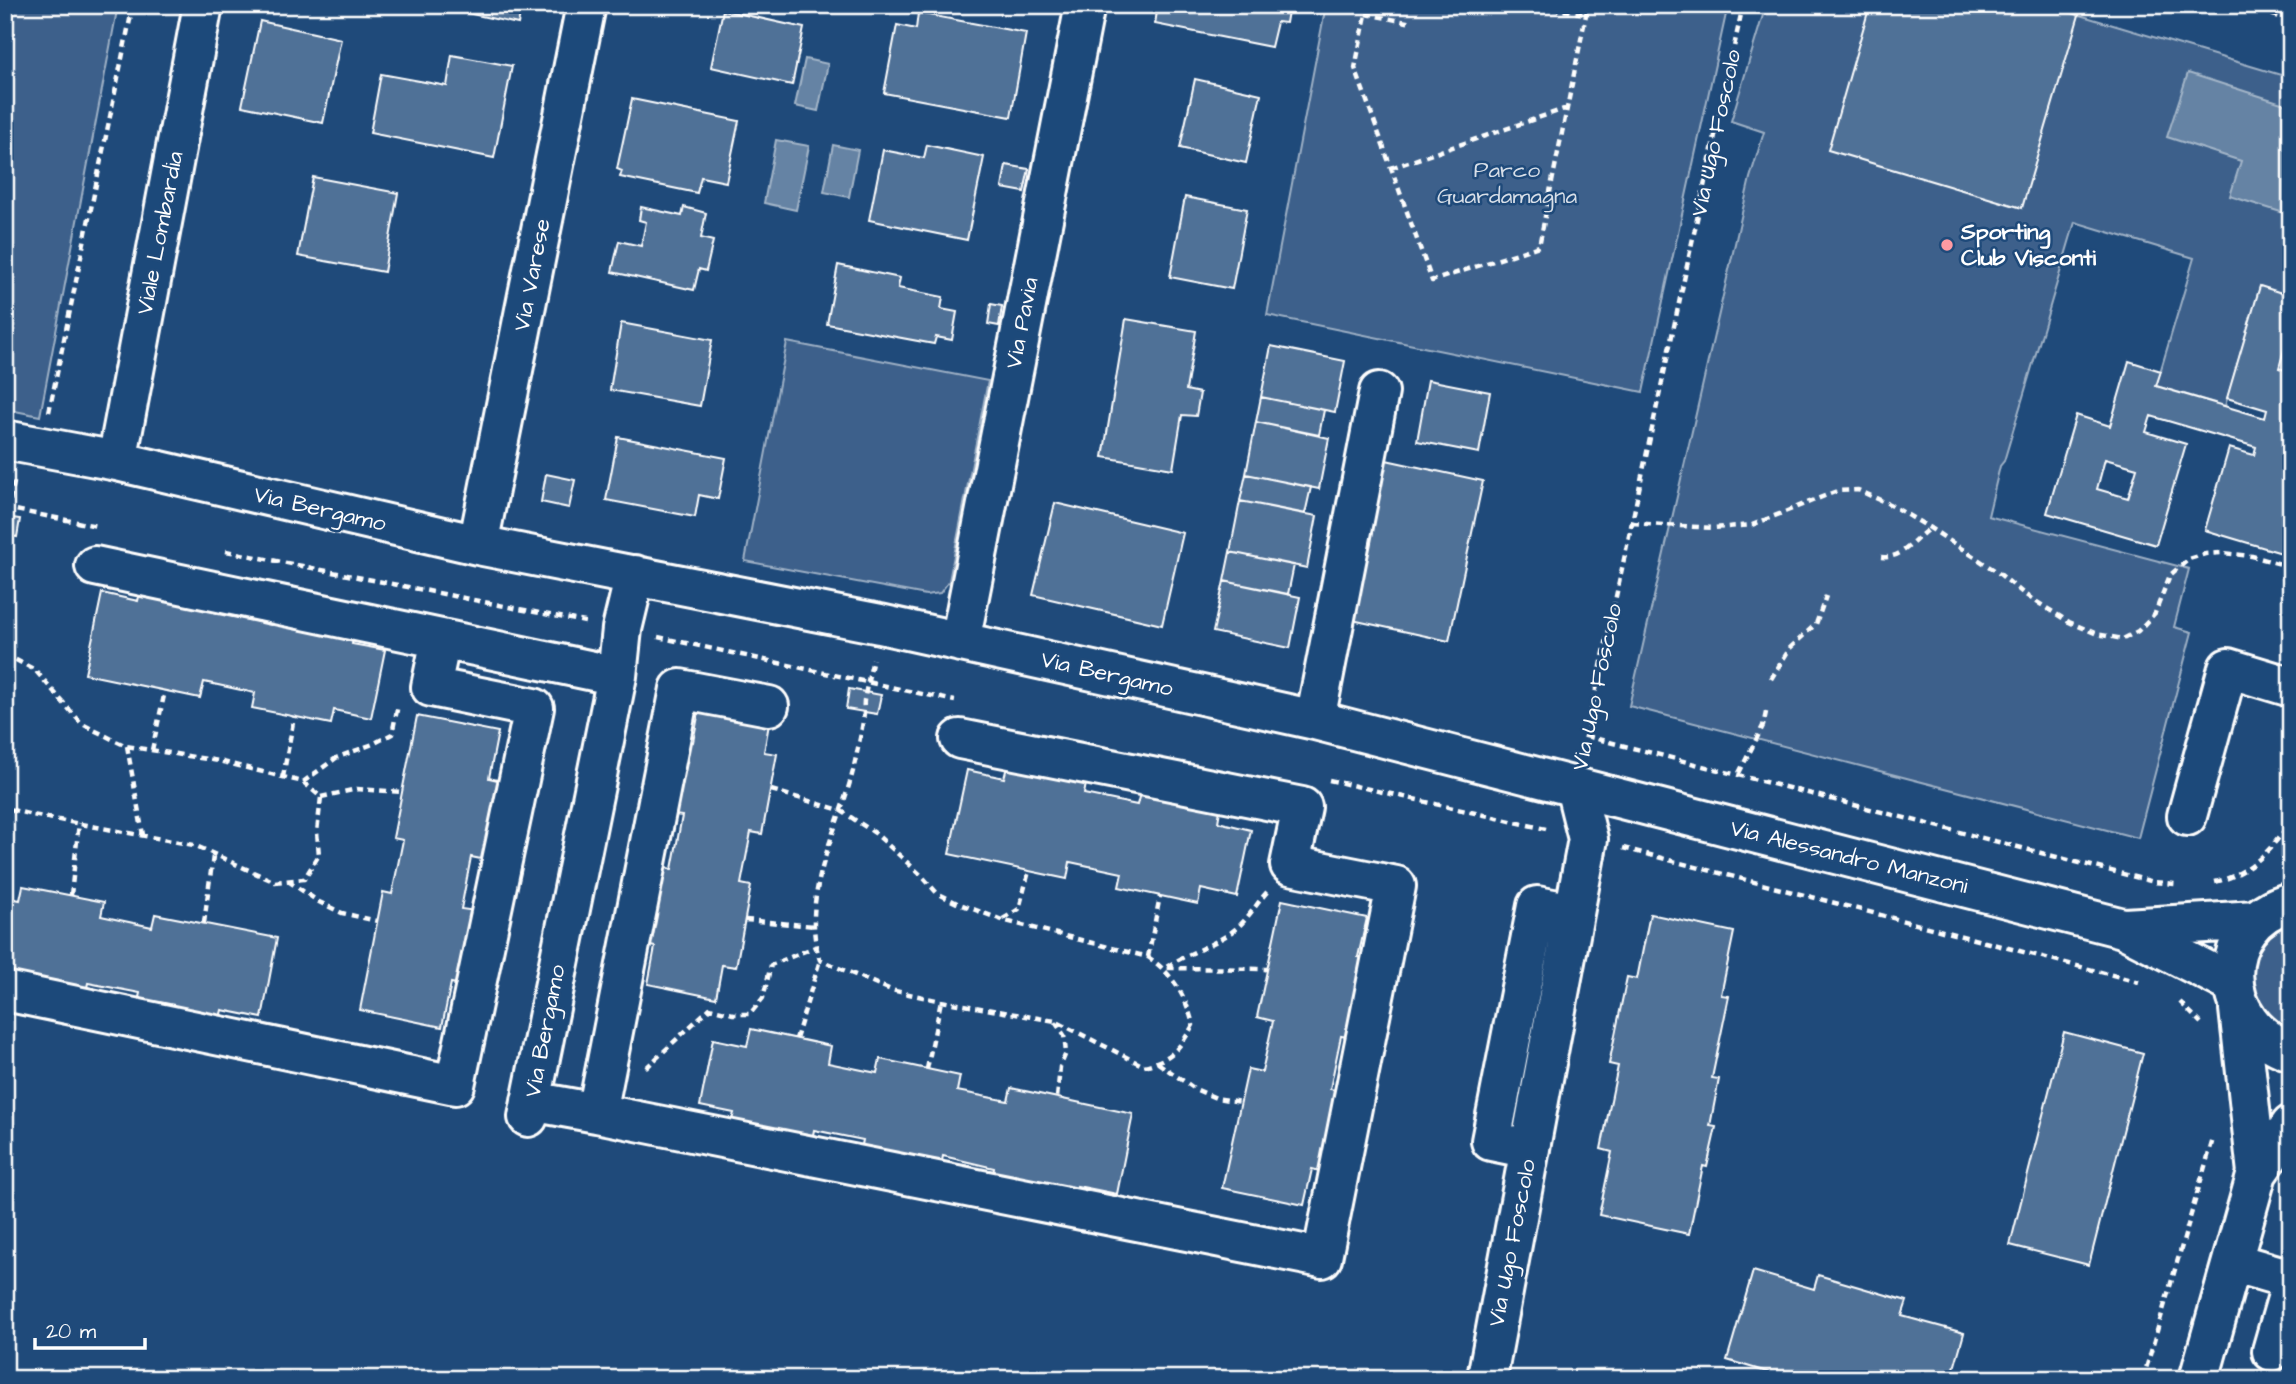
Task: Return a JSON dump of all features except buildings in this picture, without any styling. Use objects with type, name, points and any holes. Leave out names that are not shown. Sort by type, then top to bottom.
[{"type":"street","name":"Viale Lombardia","points":[[117,461],[203,5]]},
{"type":"street","name":"Via Varese","points":[[478,545],[586,5]]},
{"type":"street","name":"Via Pavia","points":[[960,642],[1085,5]]},
{"type":"street","points":[[1315,720],[1379,392]]},
{"type":"street","name":"Via Bergamo","points":[[5,440],[117,461],[478,545],[880,624],[1315,720],[1575,787]]},
{"type":"street","points":[[95,566],[617,676]]},
{"type":"street","name":"Via Bergamo","points":[[597,1113],[530,1109],[617,676],[622,629],[635,575]]},
{"type":"street","points":[[5,991],[455,1085],[534,708],[431,687],[440,639]]},
{"type":"street","points":[[2187,816],[2228,668],[2291,687]]},
{"type":"street","points":[[769,706],[680,689],[597,1113],[1322,1258],[1396,886],[1290,865],[1302,807],[960,738]]},
{"type":"street","name":"Via Ugo Foscolo","points":[[1488,1372],[1588,839],[1575,787]]},
{"type":"street","name":"Via Alessandro Manzoni","points":[[1575,787],[2123,928],[2236,996]]},
{"type":"street","points":[[2257,1173],[2234,961],[2242,939],[2278,905]]},
{"type":"street","name":"Via Alessandro Manzoni","points":[[2123,928],[2278,905]]},
{"type":"street","points":[[2236,996],[2254,1030],[2274,1046],[2291,1051]]},
{"type":"street","points":[[2199,1379],[2257,1173],[2291,1125]]},
{"type":"street","points":[[2232,1262],[2291,1279]]},
{"type":"street","points":[[2272,1351],[2291,1285]]},
{"type":"path","points":[[42,447],[133,5]]},
{"type":"path","points":[[1368,5],[1355,68],[1432,281],[1539,246],[1588,5]]},
{"type":"path","points":[[1528,5],[1586,14]]},
{"type":"path","name":"Via Ugo Foscolo","points":[[1575,787],[1743,5]]},
{"type":"path","points":[[2237,5],[2291,20]]},
{"type":"path","points":[[1366,14],[1412,23]]},
{"type":"path","points":[[1391,168],[1567,108]]},
{"type":"path","points":[[1632,523],[1714,528],[1752,525],[1837,491],[1858,490],[1930,528],[2069,622],[2097,634],[2123,639],[2138,631],[2155,613],[2170,575],[2189,559],[2222,553],[2252,556],[2291,567]]},
{"type":"path","points":[[1881,557],[1891,558],[1902,553],[1930,528]]},
{"type":"path","points":[[1771,679],[1790,648],[1815,624],[1826,596]]},
{"type":"path","points":[[796,1038],[820,960],[815,947],[815,909],[819,876],[858,749],[864,699],[880,624]]},
{"type":"path","points":[[5,654],[35,670],[82,723],[127,746],[219,761],[303,782],[321,797]]},
{"type":"path","points":[[303,782],[336,758],[392,734],[399,700],[431,687]]},
{"type":"path","points":[[152,750],[165,691]]},
{"type":"path","points":[[1739,774],[1763,726],[1767,708]]},
{"type":"path","points":[[283,777],[294,717]]},
{"type":"path","points":[[1586,736],[2154,882],[2186,886]]},
{"type":"path","points":[[127,746],[143,835]]},
{"type":"path","points":[[321,797],[357,789],[402,792]]},
{"type":"path","points":[[771,790],[840,810],[875,833],[937,893],[957,903],[1002,920],[1148,957],[1165,968],[1188,1005],[1193,1025],[1179,1049],[1158,1062],[1144,1066],[1055,1021],[891,990],[820,960]]},
{"type":"path","points":[[5,808],[194,845],[275,882],[304,879],[319,856],[317,832],[321,797]]},
{"type":"path","points":[[2208,883],[2218,882],[2248,868],[2273,847],[2291,821]]},
{"type":"path","points":[[71,895],[79,823]]},
{"type":"path","points":[[204,923],[213,855]]},
{"type":"path","points":[[1165,968],[1181,956],[1217,940],[1239,926],[1290,865]]},
{"type":"path","points":[[1002,920],[1019,909],[1029,871]]},
{"type":"path","points":[[287,881],[342,913],[377,921]]},
{"type":"path","points":[[1148,957],[1160,896]]},
{"type":"path","points":[[745,920],[815,926]]},
{"type":"path","points":[[644,1069],[710,1008],[733,1014],[750,1014],[763,998],[771,965],[815,947]]},
{"type":"path","points":[[1165,968],[1268,969]]},
{"type":"path","points":[[927,1069],[940,1001]]},
{"type":"path","points":[[1055,1021],[1064,1035],[1066,1053],[1060,1067],[1057,1098]]},
{"type":"path","points":[[1158,1062],[1195,1089],[1216,1098],[1241,1102]]},
{"type":"green space","points":[[5,5],[118,5],[40,416],[5,409]]},
{"type":"green space","name":"Parco Guardamagna","points":[[1326,5],[1728,5],[1643,392],[1267,315]]},
{"type":"green space","points":[[1766,5],[2046,5],[2291,78],[2291,296],[2260,287],[2225,406],[2156,386],[2194,258],[2075,222],[2004,461],[2000,466],[1988,516],[2189,569],[2174,627],[2192,632],[2138,838],[1629,706],[1750,178],[1764,132],[1731,121]]},
{"type":"green space","points":[[787,342],[988,381],[949,581],[940,593],[926,595],[745,561]]},
{"type":"green space","points":[[2291,921],[2291,1033],[2263,1012],[2252,983],[2253,970],[2261,946],[2279,927]]},
{"type":"shaded area","points":[[805,59],[828,64],[818,111],[795,106]]},
{"type":"shaded area","points":[[2188,73],[2291,106],[2291,203],[2287,214],[2230,196],[2241,161],[2167,137]]},
{"type":"shaded area","points":[[776,140],[809,146],[796,210],[764,203]]},
{"type":"shaded area","points":[[833,145],[858,150],[849,197],[824,192]]},
{"type":"place","name":"Sporting Club Visconti","points":[[1947,245]]}]
